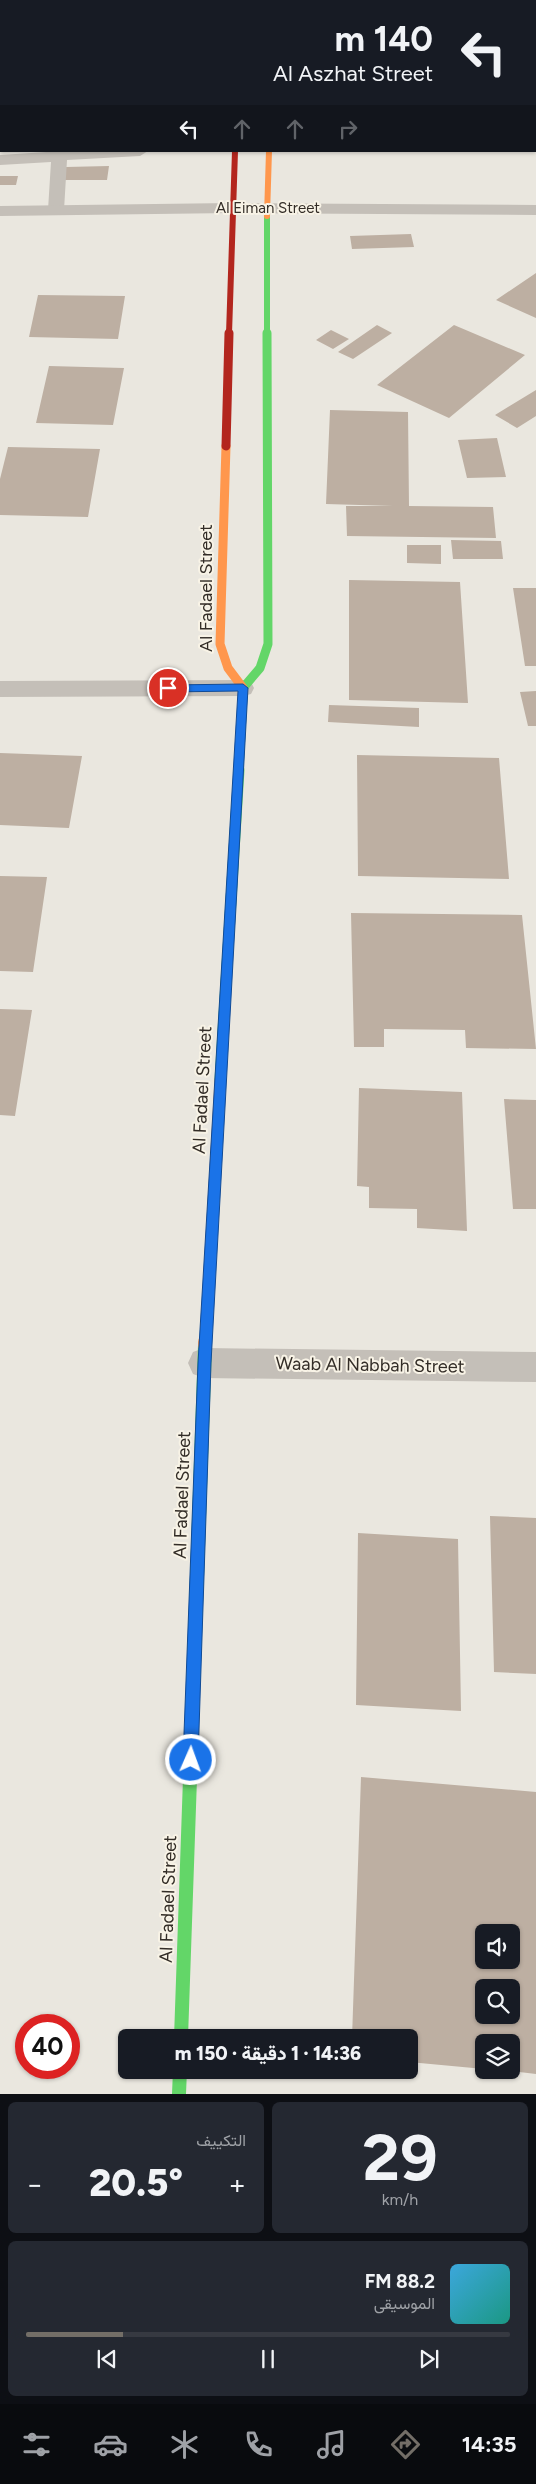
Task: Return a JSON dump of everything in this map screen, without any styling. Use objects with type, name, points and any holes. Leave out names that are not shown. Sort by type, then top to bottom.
[{"type":"street","points":[[0,160],[126,152]]},
{"type":"street","name":"Al Fadael Street","points":[[181,2029],[204,1363],[243,688],[226,667],[220,644],[234,152]]},
{"type":"street","points":[[0,689],[243,688],[257,675],[265,660],[268,644],[262,336],[269,152]]},
{"type":"street","points":[[56,210],[59,157]]},
{"type":"street","points":[[256,194],[267,208]]},
{"type":"street","points":[[232,208],[244,225]]},
{"type":"street","name":"Al Eiman Street","points":[[0,211],[232,208],[536,210]]},
{"type":"street","name":"Waab Al Nabbah Street","points":[[204,1363],[536,1367]]},
{"type":"street","points":[[179,2094],[180,2079]]},
{"type":"building","points":[[109,166],[107,180],[64,180],[66,167]]},
{"type":"building","points":[[0,176],[18,176],[16,185],[0,185]]},
{"type":"building","points":[[411,234],[414,247],[352,249],[350,236]]},
{"type":"building","points":[[536,273],[536,318],[496,300]]},
{"type":"building","points":[[38,295],[125,296],[118,339],[29,337]]},
{"type":"building","points":[[377,325],[392,333],[353,359],[338,352]]},
{"type":"building","points":[[454,325],[525,355],[449,418],[377,385]]},
{"type":"building","points":[[331,330],[349,339],[333,349],[316,340]]},
{"type":"building","points":[[49,366],[124,368],[113,425],[36,423]]},
{"type":"building","points":[[536,390],[536,416],[517,428],[495,415]]},
{"type":"building","points":[[330,410],[408,412],[409,506],[493,507],[496,538],[347,536],[346,506],[393,506],[326,504]]},
{"type":"building","points":[[497,438],[506,477],[467,478],[458,440]]},
{"type":"building","points":[[8,447],[100,449],[88,517],[0,515],[0,479]]},
{"type":"building","points":[[451,540],[501,541],[503,559],[453,559]]},
{"type":"building","points":[[407,545],[441,545],[441,564],[407,563]]},
{"type":"building","points":[[349,580],[460,582],[468,703],[349,700]]},
{"type":"building","points":[[513,588],[536,588],[536,666],[525,666]]},
{"type":"building","points":[[536,691],[536,726],[528,726],[520,692]]},
{"type":"building","points":[[329,705],[419,708],[419,727],[328,722]]},
{"type":"building","points":[[0,753],[82,756],[69,828],[0,825]]},
{"type":"building","points":[[357,755],[499,758],[509,879],[358,876]]},
{"type":"building","points":[[0,876],[47,877],[33,972],[0,971]]},
{"type":"building","points":[[351,913],[522,915],[536,1049],[466,1048],[465,1030],[384,1029],[384,1047],[354,1047]]},
{"type":"building","points":[[0,1009],[32,1010],[15,1116],[0,1115]]},
{"type":"building","points":[[359,1088],[462,1092],[467,1231],[417,1228],[417,1209],[369,1208],[369,1187],[357,1186]]},
{"type":"building","points":[[504,1099],[536,1100],[536,1209],[513,1209]]},
{"type":"building","points":[[490,1516],[536,1518],[536,1674],[494,1672]]},
{"type":"building","points":[[358,1533],[458,1539],[461,1711],[356,1705]]},
{"type":"building","points":[[361,1777],[536,1792],[536,2074],[520,2072],[520,2034],[475,2034],[475,2068],[418,2063],[418,2029],[352,2029]]},
{"type":"traffic: fast","points":[[243,688],[260,668],[268,644],[267,216]]},
{"type":"traffic: fast","points":[[220,1080],[243,696]]},
{"type":"traffic: fast","points":[[181,2029],[205,1345]]},
{"type":"traffic: fast","points":[[179,2094],[180,2079]]},
{"type":"traffic: slow","points":[[267,216],[269,152]]},
{"type":"traffic: slow","points":[[226,446],[220,644],[228,668],[243,688],[243,696]]},
{"type":"traffic: slow","points":[[205,1345],[220,1080]]},
{"type":"traffic: jam","points":[[226,446],[235,152]]},
{"type":"route","points":[[168,688],[243,688],[204,1363],[191,1760]]}]
